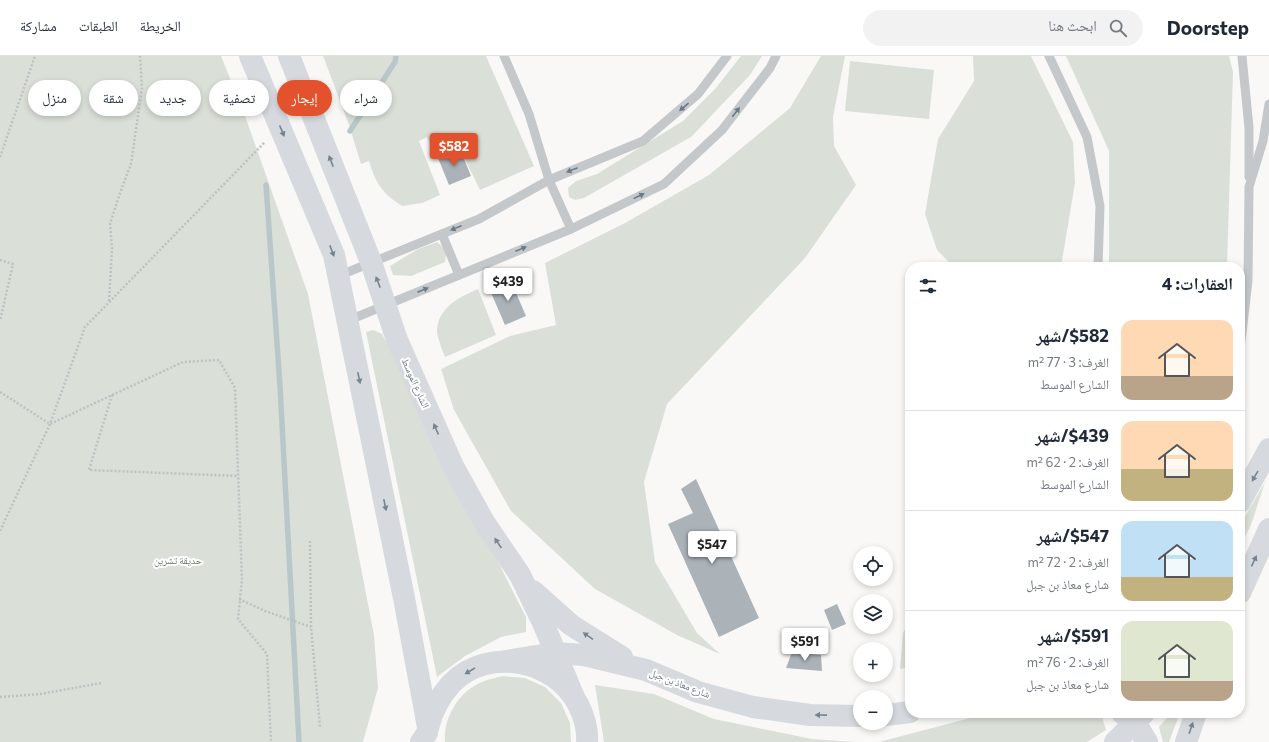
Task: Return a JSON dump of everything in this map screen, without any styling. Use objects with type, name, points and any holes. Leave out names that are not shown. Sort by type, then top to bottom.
[{"type":"main road","points":[[250,56],[334,255],[404,598],[426,736]]},
{"type":"main road","name":"الشارع الموسط","points":[[289,56],[371,262],[387,305],[397,340],[453,466],[484,522],[520,575],[544,625],[573,696]]},
{"type":"main road","points":[[1245,493],[1269,449]]},
{"type":"main road","points":[[1245,582],[1269,528]]},
{"type":"main road","points":[[520,575],[538,597],[572,625],[608,649],[646,670]]},
{"type":"main road","name":"شارع معاذ بن جبل","points":[[500,662],[555,653],[584,655],[606,659],[646,670],[698,692],[753,707],[810,715],[853,716]]},
{"type":"main road","points":[[426,736],[437,703],[453,682],[475,668],[500,662],[521,663],[541,669],[559,680],[573,696],[583,715],[587,742]]},
{"type":"main road","points":[[893,713],[905,712]]},
{"type":"main road","points":[[1115,742],[1133,718]]},
{"type":"main road","points":[[1135,718],[1148,742]]},
{"type":"main road","points":[[1186,742],[1194,718]]},
{"type":"lane","points":[[504,56],[529,114],[549,180],[571,228]]},
{"type":"lane","points":[[338,276],[479,219],[549,180],[643,141],[698,94],[727,56]]},
{"type":"lane","points":[[347,321],[571,228],[664,184],[722,130],[770,68],[776,56]]},
{"type":"lane","points":[[1049,56],[1087,137],[1100,206],[1098,262]]},
{"type":"lane","points":[[1242,56],[1248,128],[1249,186],[1248,281],[1245,306]]},
{"type":"lane","points":[[1249,186],[1263,141],[1269,104]]},
{"type":"lane","points":[[442,234],[459,275]]},
{"type":"path","points":[[0,157],[35,56]]},
{"type":"path","points":[[109,302],[112,249],[110,224],[131,164],[142,88],[140,56]]},
{"type":"path","points":[[0,531],[50,424],[85,327],[280,127]]},
{"type":"path","points":[[0,260],[13,264],[0,321]]},
{"type":"path","points":[[50,424],[183,362],[219,360],[235,388],[242,580],[238,619],[267,654],[271,742]]},
{"type":"path","points":[[0,392],[50,424]]},
{"type":"path","points":[[112,395],[89,470],[238,476]]},
{"type":"path","points":[[310,541],[311,627],[320,727]]},
{"type":"path","points":[[239,599],[265,611],[311,627]]},
{"type":"path","points":[[0,697],[40,694],[102,683]]},
{"type":"green space","name":"حديقة تشرين","points":[[0,56],[221,56],[231,80],[209,80],[209,116],[245,116],[308,294],[374,635],[378,688],[363,742],[0,742]]},
{"type":"green space","points":[[323,56],[486,56],[534,166],[480,190],[460,149],[438,158],[427,137],[419,141],[440,195],[422,203],[402,206],[389,197],[377,182],[369,161],[361,164],[346,116],[392,116],[392,80],[340,80],[340,101]]},
{"type":"green space","points":[[741,56],[762,56],[750,75],[691,137],[584,198],[575,200],[569,197],[568,188],[576,181],[597,174],[683,121],[715,89]]},
{"type":"green space","points":[[821,56],[845,56],[833,117],[834,146],[856,185],[805,258],[667,404],[644,482],[655,562],[697,633],[720,654],[677,635],[595,589],[511,511],[454,410],[441,369],[510,336],[556,325],[545,263],[625,223],[709,175],[790,108]]},
{"type":"green space","points":[[973,56],[1031,56],[1073,142],[1075,183],[1062,262],[949,262],[937,250],[925,214],[938,139],[974,81]]},
{"type":"green space","points":[[1066,56],[1229,56],[1233,72],[1227,262],[1109,262],[1109,151]]},
{"type":"green space","points":[[850,61],[934,70],[929,119],[845,111]]},
{"type":"green space","points":[[437,242],[445,250],[445,262],[411,276],[393,275],[390,266],[418,249]]},
{"type":"green space","points":[[478,289],[496,335],[445,357],[437,332],[441,316],[450,304]]},
{"type":"green space","points":[[373,330],[382,334],[526,617],[526,632],[501,637],[465,656],[437,677],[366,332]]},
{"type":"green space","points":[[1265,482],[1251,525],[1245,537],[1245,516]]},
{"type":"green space","points":[[905,629],[905,668],[900,669],[903,633]]},
{"type":"green space","points":[[503,676],[525,678],[545,687],[561,703],[570,723],[571,742],[445,742],[445,733],[450,715],[454,706],[466,692],[474,686],[487,680]]},
{"type":"green space","points":[[595,685],[654,694],[714,719],[812,739],[855,742],[604,742]]},
{"type":"green space","points":[[970,718],[1102,718],[1106,730],[1087,742],[879,742]]},
{"type":"green space","points":[[1167,718],[1178,718],[1169,742],[1163,742],[1159,727]]},
{"type":"building","points":[[460,149],[471,176],[449,185],[438,158]]},
{"type":"building","points":[[510,279],[526,316],[505,325],[489,288]]},
{"type":"building","points":[[696,479],[759,618],[719,637],[668,524],[693,513],[681,489]]},
{"type":"building","points":[[837,604],[846,624],[832,630],[824,610]]},
{"type":"building","points":[[792,652],[821,655],[822,671],[786,668]]},
{"type":"waterway","points":[[350,131],[395,62],[396,56]]},
{"type":"waterway","points":[[266,185],[280,386],[299,742]]}]
